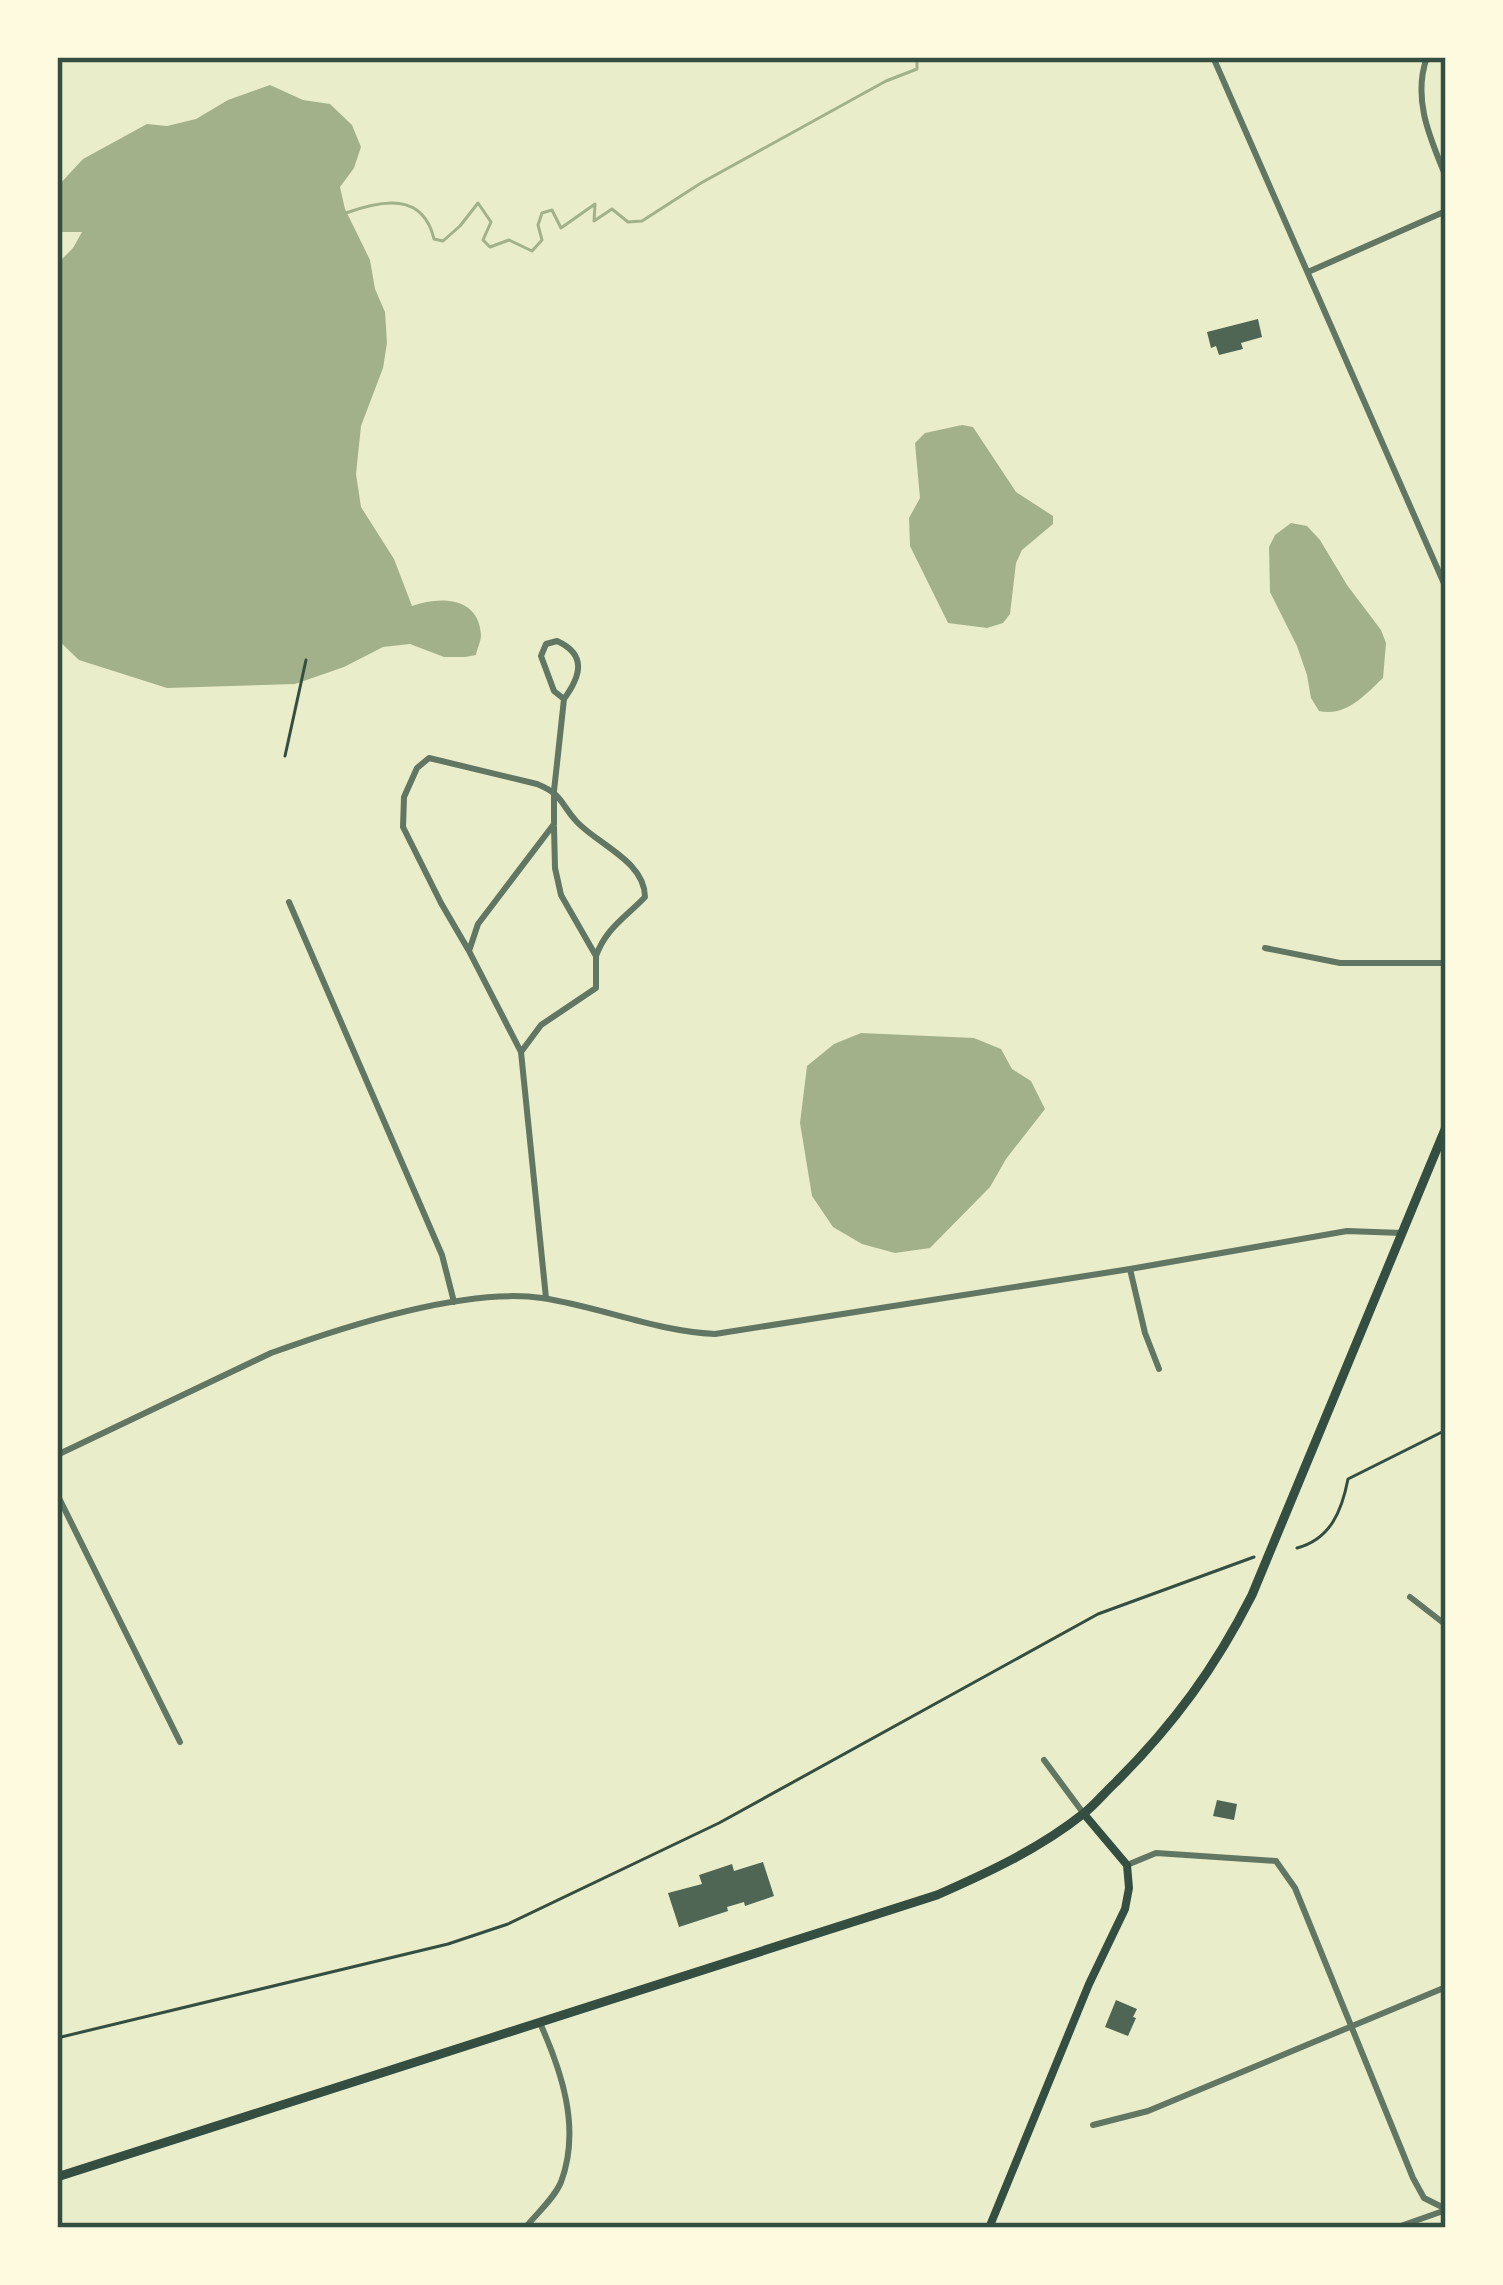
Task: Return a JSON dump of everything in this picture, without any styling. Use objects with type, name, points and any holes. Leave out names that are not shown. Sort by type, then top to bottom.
[{"type":"main road","points":[[57,2177],[937,1894],[985,1874],[1084,1814],[1186,1704],[1225,1649],[1252,1595],[1446,1127]]},
{"type":"main road","points":[[988,2228],[1087,1989],[1125,1910],[1126,1865],[1084,1814]]},
{"type":"street","points":[[1213,57],[1446,588]]},
{"type":"street","points":[[1427,57],[1420,89],[1423,114],[1446,177]]},
{"type":"street","points":[[1308,272],[1446,211]]},
{"type":"street","points":[[564,699],[554,691],[541,656],[546,644],[557,641],[568,646],[578,672],[564,699],[554,791],[555,868],[561,895],[596,956]]},
{"type":"street","points":[[521,1052],[541,1025],[596,988],[596,956],[604,935],[642,902],[646,891],[638,874],[579,824],[554,791],[429,758],[417,768],[404,797],[404,827],[521,1052],[546,1298]]},
{"type":"street","points":[[469,952],[478,925],[554,824]]},
{"type":"street","points":[[289,902],[442,1255],[454,1302]]},
{"type":"street","points":[[1265,948],[1340,963],[1446,964]]},
{"type":"street","points":[[57,1455],[271,1353],[344,1328],[454,1302],[510,1295],[546,1298],[658,1328],[715,1334],[1347,1231],[1402,1232]]},
{"type":"street","points":[[1130,1269],[1159,1369]]},
{"type":"street","points":[[57,1494],[180,1742]]},
{"type":"street","points":[[1410,1597],[1446,1625]]},
{"type":"street","points":[[1044,1760],[1084,1814]]},
{"type":"street","points":[[1126,1865],[1156,1852],[1276,1861],[1295,1888],[1413,2178],[1424,2198],[1446,2210]]},
{"type":"street","points":[[1093,2126],[1148,2111],[1446,1987]]},
{"type":"street","points":[[525,2228],[560,2187],[570,2144],[566,2095],[540,2023]]},
{"type":"street","points":[[1395,2228],[1446,2210]]},
{"type":"path","points":[[285,755],[306,660]]},
{"type":"path","points":[[1297,1548],[1316,1541],[1336,1519],[1348,1479],[1446,1430]]},
{"type":"path","points":[[57,2038],[448,1944],[508,1924],[719,1823],[1099,1614],[1254,1557]]},
{"type":"shaded area","points":[[270,85],[303,100],[330,104],[352,125],[361,147],[340,187],[345,209],[370,260],[385,312],[387,343],[383,368],[361,426],[356,474],[361,507],[394,559],[412,606],[445,600],[465,606],[479,622],[481,638],[476,655],[465,657],[444,657],[410,644],[383,647],[295,684],[167,688],[79,660],[57,639],[57,264],[82,232],[57,232],[57,187],[83,159],[147,124],[167,126],[196,119],[228,100]]},
{"type":"shaded area","points":[[973,427],[1016,492],[1053,516],[1053,524],[1022,550],[1016,563],[1010,614],[1003,623],[987,628],[948,623],[910,546],[909,518],[920,498],[915,443],[925,433]]},
{"type":"shaded area","points":[[1291,523],[1307,526],[1320,540],[1386,643],[1383,678],[1338,711],[1319,711],[1311,698],[1297,646],[1270,592],[1269,547],[1275,535]]},
{"type":"shaded area","points":[[861,1033],[974,1038],[1001,1049],[1012,1069],[1031,1081],[1045,1109],[990,1187],[930,1248],[895,1253],[862,1244],[833,1227],[812,1196],[800,1123],[807,1066],[834,1044]]},
{"type":"building","points":[[1258,319],[1262,337],[1241,343],[1243,349],[1219,355],[1216,346],[1211,348],[1207,332]]},
{"type":"building","points":[[1217,1800],[1237,1804],[1234,1820],[1213,1816]]},
{"type":"building","points":[[763,1862],[774,1896],[727,1907],[728,1911],[679,1927],[668,1893],[702,1884],[699,1875],[732,1864],[734,1871]]},
{"type":"building","points":[[1116,2000],[1137,2009],[1128,2036],[1105,2027]]},
{"type":"waterway","points":[[346,213],[387,203],[411,207],[429,224],[434,239],[443,241],[478,203],[491,222],[483,240],[490,247],[509,240],[532,251],[542,240],[538,225],[542,213],[552,210],[561,228],[595,204],[594,221],[612,209],[628,222],[642,221],[701,183],[886,81],[917,69],[917,57]]}]
